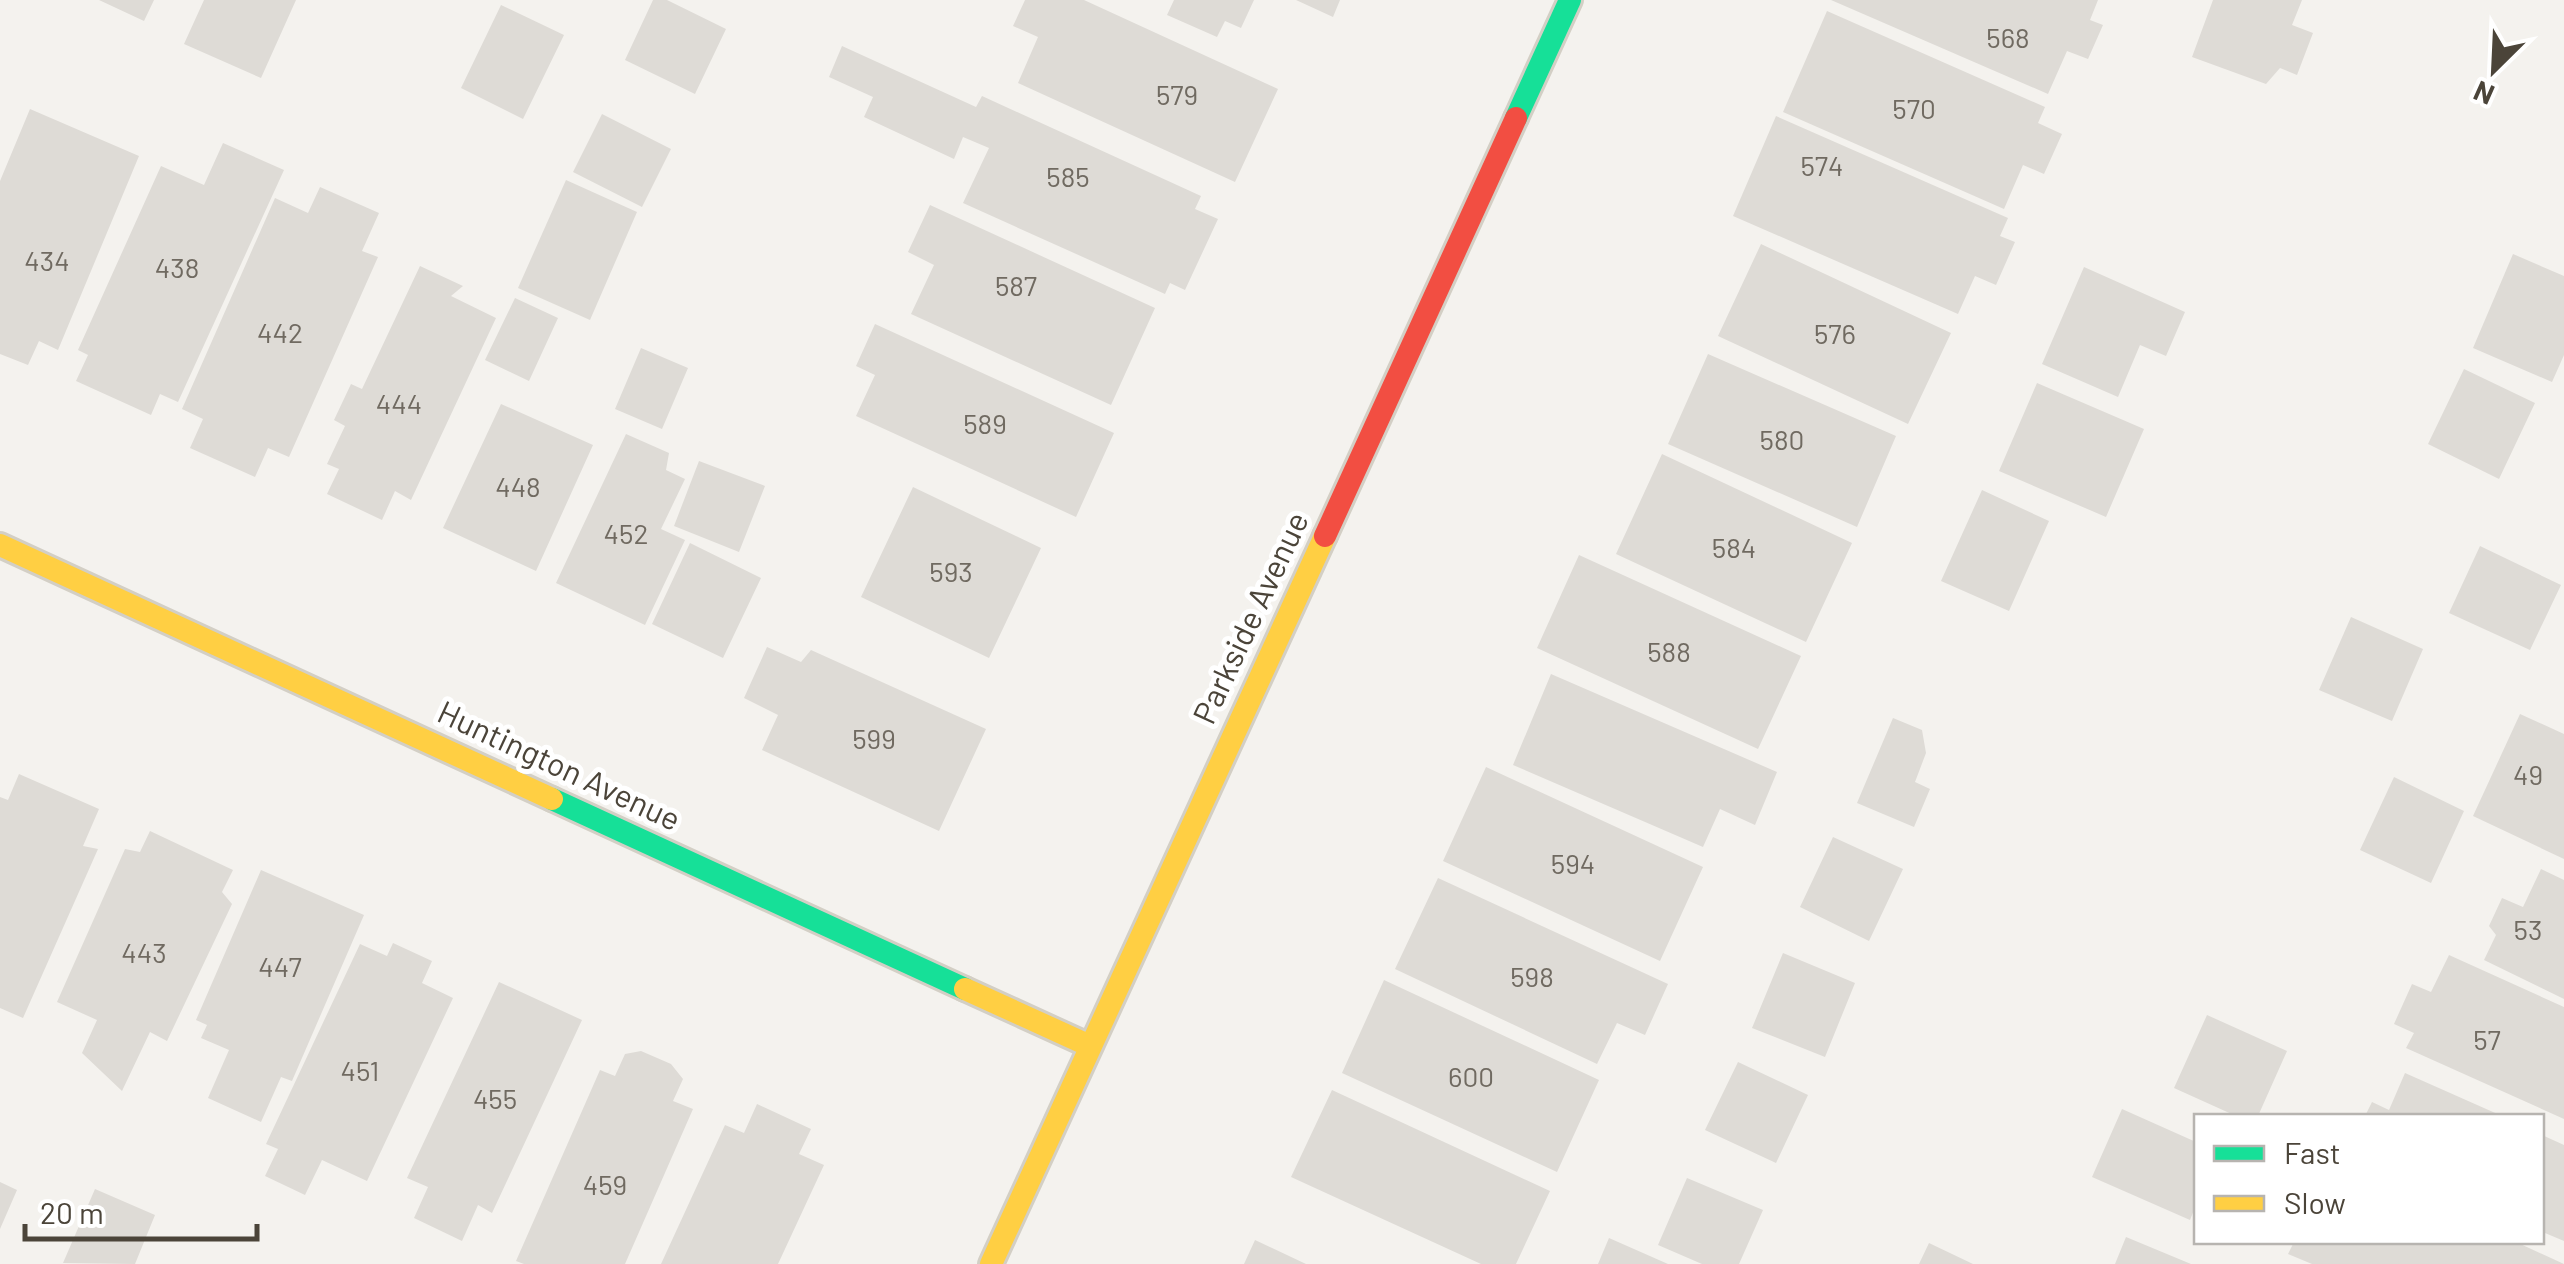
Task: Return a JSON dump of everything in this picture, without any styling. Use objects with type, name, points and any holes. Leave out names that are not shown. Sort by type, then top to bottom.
[{"type":"street","name":"Parkside Avenue","points":[[990,1264],[1570,0]]},
{"type":"street","name":"Huntington Avenue","points":[[0,545],[1090,1046]]},
{"type":"building","points":[[99,0],[154,0],[144,21]]},
{"type":"building","points":[[204,0],[296,0],[261,78],[184,44]]},
{"type":"building","points":[[653,0],[667,0],[726,29],[695,94],[625,60]]},
{"type":"building","points":[[1025,0],[1084,0],[1278,89],[1235,182],[1018,83],[1038,37],[1013,26]]},
{"type":"building","points":[[1174,0],[1254,0],[1241,28],[1225,21],[1217,37],[1167,15]]},
{"type":"building","points":[[1296,0],[1340,0],[1333,17]]},
{"type":"building","points":[[1831,0],[2098,0],[2090,20],[2103,25],[2088,59],[2067,51],[2048,94]]},
{"type":"building","points":[[2213,0],[2302,0],[2292,25],[2313,33],[2297,75],[2280,68],[2266,84],[2192,57]]},
{"type":"building","points":[[501,5],[564,35],[523,119],[461,88]]},
{"type":"building","points":[[1827,11],[2045,107],[2038,123],[2062,134],[2044,174],[2023,165],[2004,209],[1783,112]]},
{"type":"building","points":[[842,46],[976,107],[982,96],[1201,196],[1195,209],[1218,219],[1185,290],[1170,283],[1165,294],[963,203],[989,148],[963,137],[954,159],[864,117],[873,97],[829,77]]},
{"type":"building","points":[[30,109],[139,156],[58,350],[39,341],[28,365],[0,354],[0,181]]},
{"type":"building","points":[[602,114],[671,149],[642,207],[573,172]]},
{"type":"building","points":[[1776,116],[2008,218],[2000,236],[2015,242],[1996,285],[1975,276],[1958,314],[1733,216]]},
{"type":"building","points":[[223,143],[284,170],[178,402],[160,394],[151,415],[76,381],[88,355],[78,350],[161,166],[204,185]]},
{"type":"building","points":[[566,180],[637,212],[590,320],[518,288]]},
{"type":"building","points":[[320,187],[379,213],[362,251],[378,257],[289,457],[268,448],[255,477],[190,448],[203,419],[182,409],[275,198],[308,213]]},
{"type":"building","points":[[930,205],[1155,308],[1111,405],[911,314],[934,265],[908,252]]},
{"type":"building","points":[[1761,244],[1951,333],[1908,424],[1718,336]]},
{"type":"building","points":[[2513,254],[2564,276],[2564,355],[2552,382],[2473,348]]},
{"type":"building","points":[[420,266],[463,286],[451,296],[496,318],[411,500],[395,491],[382,520],[327,494],[339,469],[327,464],[345,426],[334,420],[351,384],[362,389]]},
{"type":"building","points":[[2084,267],[2185,312],[2166,356],[2140,345],[2118,397],[2042,364]]},
{"type":"building","points":[[515,298],[558,318],[529,381],[485,360]]},
{"type":"building","points":[[875,324],[1114,433],[1076,517],[856,416],[875,375],[856,366]]},
{"type":"building","points":[[641,348],[688,368],[662,429],[615,409]]},
{"type":"building","points":[[1708,354],[1896,436],[1857,527],[1668,444]]},
{"type":"building","points":[[2464,369],[2535,403],[2499,479],[2428,444]]},
{"type":"building","points":[[2037,383],[2144,429],[2106,517],[1999,471]]},
{"type":"building","points":[[501,404],[593,445],[536,571],[443,528]]},
{"type":"building","points":[[626,434],[669,453],[666,470],[685,479],[661,529],[685,540],[645,625],[556,583]]},
{"type":"building","points":[[1662,454],[1852,543],[1806,642],[1616,554]]},
{"type":"building","points":[[699,461],[765,486],[739,552],[674,526]]},
{"type":"building","points":[[913,487],[1041,548],[989,658],[861,597]]},
{"type":"building","points":[[1982,490],[2049,521],[2009,611],[1941,581]]},
{"type":"building","points":[[690,543],[761,578],[723,658],[652,624]]},
{"type":"building","points":[[2480,546],[2561,585],[2530,650],[2449,613]]},
{"type":"building","points":[[1579,555],[1801,656],[1758,749],[1537,648]]},
{"type":"building","points":[[2351,617],[2423,649],[2392,721],[2319,690]]},
{"type":"building","points":[[767,647],[801,662],[811,650],[986,729],[939,831],[762,750],[778,715],[744,698]]},
{"type":"building","points":[[1551,674],[1777,772],[1755,825],[1720,809],[1703,847],[1513,765]]},
{"type":"building","points":[[2520,714],[2564,734],[2564,859],[2473,816]]},
{"type":"building","points":[[1893,718],[1922,730],[1926,753],[1915,782],[1930,789],[1914,827],[1857,803]]},
{"type":"building","points":[[1486,767],[1703,867],[1660,961],[1443,861]]},
{"type":"building","points":[[19,774],[99,809],[83,846],[98,849],[23,1018],[0,1008],[0,797],[8,800]]},
{"type":"building","points":[[2394,777],[2464,811],[2431,883],[2360,850]]},
{"type":"building","points":[[150,831],[233,870],[222,892],[232,904],[167,1041],[150,1032],[122,1091],[82,1053],[97,1020],[57,1002],[125,849],[140,852]]},
{"type":"building","points":[[1833,837],[1903,869],[1869,941],[1800,907]]},
{"type":"building","points":[[2541,869],[2564,880],[2564,999],[2484,960],[2496,935],[2489,926],[2502,898],[2523,907]]},
{"type":"building","points":[[261,870],[364,915],[292,1081],[281,1077],[261,1122],[208,1098],[229,1050],[201,1038],[207,1025],[196,1020]]},
{"type":"building","points":[[1438,878],[1668,984],[1645,1035],[1617,1023],[1597,1064],[1395,969]]},
{"type":"building","points":[[393,943],[432,961],[422,983],[453,998],[367,1181],[322,1160],[305,1195],[265,1176],[278,1149],[266,1144],[360,944],[387,956]]},
{"type":"building","points":[[1783,953],[1855,983],[1825,1057],[1752,1028]]},
{"type":"building","points":[[2449,955],[2564,1007],[2564,1119],[2406,1048],[2414,1033],[2394,1024],[2412,984],[2431,992]]},
{"type":"building","points":[[1384,980],[1599,1080],[1557,1172],[1342,1073]]},
{"type":"building","points":[[499,982],[582,1020],[492,1213],[478,1205],[462,1241],[414,1218],[428,1187],[407,1178]]},
{"type":"building","points":[[2207,1015],[2287,1051],[2259,1114],[2232,1114],[2174,1088]]},
{"type":"building","points":[[641,1051],[671,1064],[683,1079],[673,1101],[693,1109],[625,1264],[516,1261],[600,1070],[615,1076],[625,1054]]},
{"type":"building","points":[[1738,1062],[1808,1095],[1776,1163],[1705,1130]]},
{"type":"building","points":[[2405,1073],[2497,1114],[2366,1114],[2372,1102],[2389,1110]]},
{"type":"building","points":[[1332,1090],[1550,1191],[1516,1264],[1481,1264],[1291,1177]]},
{"type":"building","points":[[757,1104],[811,1129],[799,1154],[824,1165],[778,1264],[661,1264],[725,1125],[744,1133]]},
{"type":"building","points":[[2122,1109],[2194,1141],[2194,1210],[2190,1220],[2092,1177]]},
{"type":"building","points":[[2544,1136],[2564,1145],[2564,1241],[2545,1233],[2544,1236]]},
{"type":"building","points":[[1687,1178],[1763,1210],[1739,1264],[1702,1264],[1658,1245]]},
{"type":"building","points":[[0,1182],[17,1190],[0,1229]]},
{"type":"building","points":[[95,1189],[155,1215],[135,1264],[63,1263]]},
{"type":"building","points":[[2126,1237],[2191,1264],[2115,1264]]},
{"type":"building","points":[[1609,1238],[1668,1264],[1598,1264]]},
{"type":"building","points":[[1255,1240],[1306,1264],[1244,1264]]},
{"type":"building","points":[[1929,1243],[1973,1264],[1919,1264]]},
{"type":"building","points":[[2293,1244],[2520,1244],[2564,1264],[2312,1264],[2288,1254]]},
{"type":"traffic: fast","points":[[1516,118],[1570,0]]},
{"type":"traffic: fast","points":[[552,799],[965,989]]},
{"type":"traffic: slow","points":[[991,1264],[1325,536]]},
{"type":"traffic: slow","points":[[0,545],[552,799]]},
{"type":"traffic: slow","points":[[965,989],[1090,1046]]},
{"type":"traffic: jam","points":[[1325,536],[1516,118]]}]
